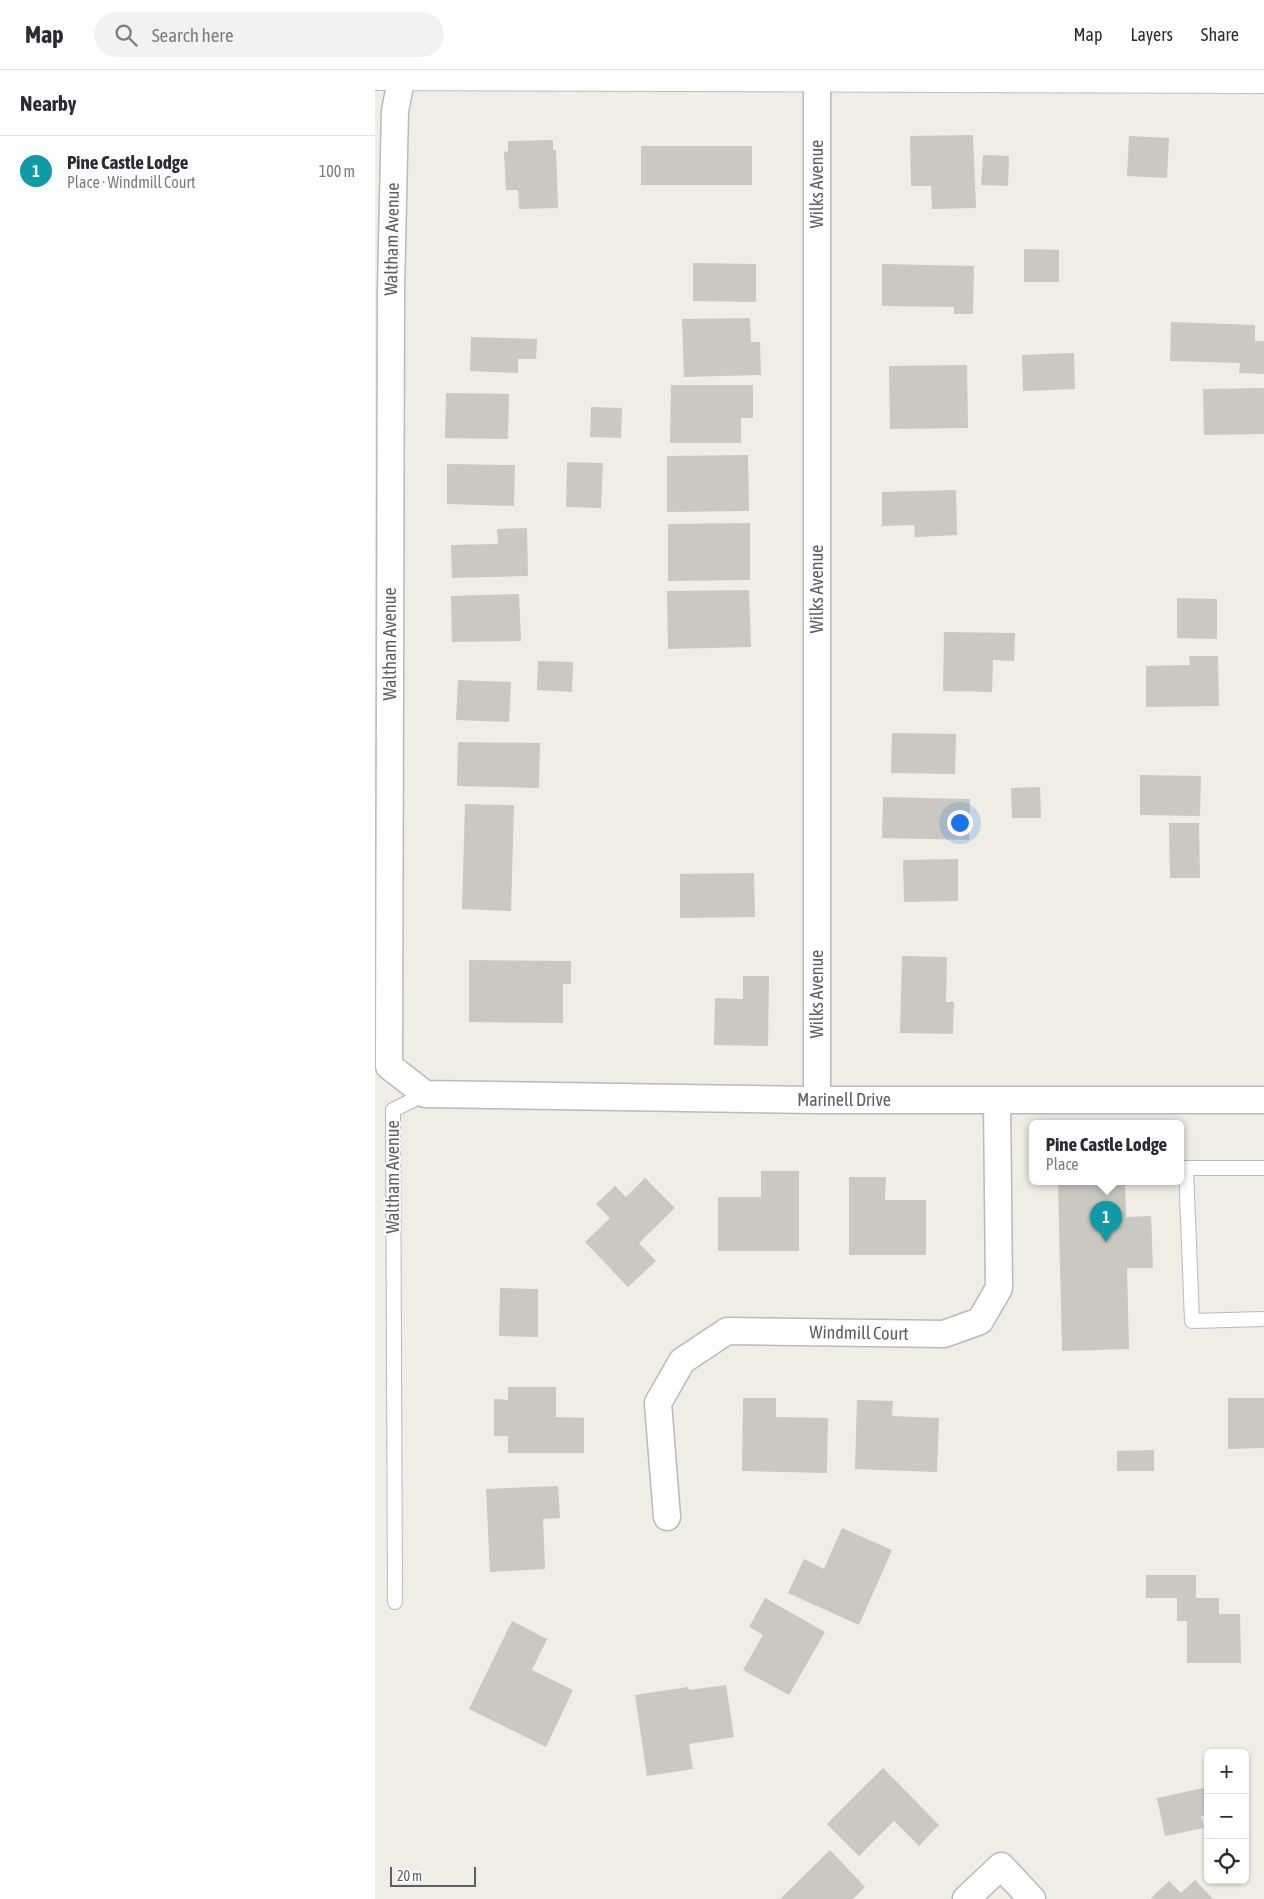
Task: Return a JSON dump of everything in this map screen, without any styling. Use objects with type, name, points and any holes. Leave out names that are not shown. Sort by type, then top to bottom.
[{"type":"street","points":[[375,76],[403,73],[817,78],[1168,74],[1264,79]]},
{"type":"street","name":"Waltham Avenue","points":[[403,73],[395,111],[383,289],[389,1066],[425,1094]]},
{"type":"street","name":"Wilks Avenue","points":[[817,78],[817,1100]]},
{"type":"street","name":"Marinell Drive","points":[[425,1094],[817,1100],[1264,1100]]},
{"type":"street","name":"Windmill Court","points":[[667,1517],[658,1403],[682,1361],[727,1331],[944,1334],[979,1321],[999,1288],[997,1101]]},
{"type":"street","points":[[966,1899],[1001,1866],[1032,1899]]},
{"type":"lane","name":"Waltham Avenue","points":[[395,1602],[393,1110],[425,1094]]},
{"type":"lane","points":[[1264,1168],[1187,1168],[1192,1321],[1264,1319]]},
{"type":"building","points":[[973,135],[976,208],[932,209],[931,186],[911,186],[910,136]]},
{"type":"building","points":[[1129,136],[1169,138],[1167,178],[1127,176]]},
{"type":"building","points":[[553,140],[553,150],[556,150],[558,208],[519,209],[518,190],[506,190],[504,152],[508,151],[508,141]]},
{"type":"building","points":[[641,146],[752,146],[752,185],[641,185]]},
{"type":"building","points":[[983,155],[1009,156],[1008,186],[981,185]]},
{"type":"building","points":[[1024,249],[1059,250],[1059,282],[1024,282]]},
{"type":"building","points":[[693,263],[756,264],[756,302],[693,301]]},
{"type":"building","points":[[882,264],[974,266],[973,314],[954,314],[954,307],[882,306]]},
{"type":"building","points":[[750,318],[751,342],[760,342],[761,375],[684,377],[682,319]]},
{"type":"building","points":[[1171,322],[1255,325],[1255,341],[1264,341],[1264,374],[1239,373],[1240,363],[1170,361]]},
{"type":"building","points":[[471,337],[537,339],[536,359],[518,359],[518,373],[470,371]]},
{"type":"building","points":[[1074,353],[1075,389],[1023,391],[1022,355]]},
{"type":"building","points":[[967,365],[968,428],[890,429],[889,366]]},
{"type":"building","points":[[671,385],[753,385],[753,418],[741,418],[741,443],[670,443]]},
{"type":"building","points":[[1264,388],[1264,434],[1204,435],[1203,389]]},
{"type":"building","points":[[446,393],[509,394],[508,439],[445,438]]},
{"type":"building","points":[[591,407],[622,408],[621,438],[590,437]]},
{"type":"building","points":[[748,455],[749,511],[667,512],[667,456]]},
{"type":"building","points":[[567,462],[603,463],[601,508],[566,507]]},
{"type":"building","points":[[447,464],[515,465],[514,506],[447,504]]},
{"type":"building","points":[[956,490],[957,535],[915,537],[914,525],[882,526],[882,492]]},
{"type":"building","points":[[750,523],[750,580],[668,581],[668,524]]},
{"type":"building","points":[[527,528],[528,576],[452,578],[451,545],[498,544],[497,529]]},
{"type":"building","points":[[749,590],[751,647],[668,649],[667,591]]},
{"type":"building","points":[[519,594],[521,641],[452,642],[451,596]]},
{"type":"building","points":[[1177,598],[1217,599],[1217,639],[1177,638]]},
{"type":"building","points":[[944,632],[1015,633],[1014,661],[993,660],[992,692],[943,691]]},
{"type":"building","points":[[1189,656],[1218,656],[1219,706],[1146,707],[1146,666],[1190,665]]},
{"type":"building","points":[[538,661],[573,662],[572,692],[537,690]]},
{"type":"building","points":[[458,680],[511,682],[509,722],[456,720]]},
{"type":"building","points":[[892,733],[956,734],[955,774],[891,773]]},
{"type":"building","points":[[458,742],[540,743],[539,788],[457,786]]},
{"type":"building","points":[[1140,775],[1201,776],[1200,816],[1140,815]]},
{"type":"building","points":[[1040,787],[1041,818],[1012,818],[1011,788]]},
{"type":"building","points":[[883,797],[970,799],[969,840],[882,838]]},
{"type":"building","points":[[465,804],[514,805],[511,911],[462,909]]},
{"type":"building","points":[[1169,823],[1199,823],[1200,878],[1170,878]]},
{"type":"building","points":[[958,859],[958,901],[904,902],[903,860]]},
{"type":"building","points":[[754,873],[755,917],[680,918],[680,874]]},
{"type":"building","points":[[902,956],[947,957],[946,1002],[954,1002],[953,1034],[900,1033]]},
{"type":"building","points":[[469,960],[571,961],[571,984],[563,984],[563,1023],[469,1022]]},
{"type":"building","points":[[743,976],[769,976],[768,1046],[714,1045],[715,998],[743,999]]},
{"type":"building","points":[[761,1171],[799,1171],[799,1251],[718,1251],[718,1197],[761,1197]]},
{"type":"building","points":[[849,1177],[886,1177],[885,1200],[926,1200],[926,1255],[849,1255]]},
{"type":"building","points":[[645,1178],[675,1208],[639,1243],[656,1261],[628,1287],[585,1242],[610,1218],[596,1204],[615,1186],[626,1197]]},
{"type":"building","points":[[1058,1185],[1125,1185],[1126,1217],[1151,1216],[1153,1268],[1127,1268],[1129,1349],[1062,1351]]},
{"type":"building","points":[[500,1288],[538,1289],[538,1337],[499,1336]]},
{"type":"building","points":[[508,1387],[556,1387],[556,1417],[584,1418],[584,1453],[508,1453],[508,1436],[494,1436],[494,1399],[508,1400]]},
{"type":"building","points":[[743,1398],[776,1398],[776,1417],[828,1418],[827,1473],[742,1471]]},
{"type":"building","points":[[1228,1398],[1264,1398],[1264,1448],[1228,1449]]},
{"type":"building","points":[[857,1400],[893,1401],[892,1416],[939,1418],[937,1472],[855,1469]]},
{"type":"building","points":[[1154,1450],[1154,1471],[1117,1471],[1117,1451]]},
{"type":"building","points":[[558,1486],[560,1518],[543,1519],[545,1569],[490,1572],[486,1489]]},
{"type":"building","points":[[842,1528],[892,1550],[859,1625],[788,1593],[804,1559],[824,1569]]},
{"type":"building","points":[[1146,1575],[1196,1575],[1196,1598],[1219,1598],[1219,1614],[1240,1614],[1241,1663],[1187,1663],[1187,1621],[1177,1621],[1177,1598],[1146,1598]]},
{"type":"building","points":[[765,1598],[825,1632],[789,1695],[743,1670],[763,1635],[749,1627]]},
{"type":"building","points":[[512,1621],[547,1639],[532,1670],[573,1690],[546,1747],[469,1709]]},
{"type":"building","points":[[726,1685],[734,1737],[689,1744],[693,1769],[647,1776],[635,1695],[688,1687],[689,1690]]},
{"type":"building","points":[[883,1768],[939,1825],[919,1846],[894,1821],[859,1856],[827,1824]]},
{"type":"building","points":[[1204,1788],[1204,1815],[1201,1816],[1204,1828],[1165,1836],[1157,1798]]},
{"type":"building","points":[[830,1850],[865,1887],[853,1899],[780,1899]]},
{"type":"building","points":[[1195,1880],[1213,1899],[1150,1899],[1169,1881],[1181,1893]]},
{"type":"place","name":"Pine Castle Lodge","points":[[1106,1242]]}]
